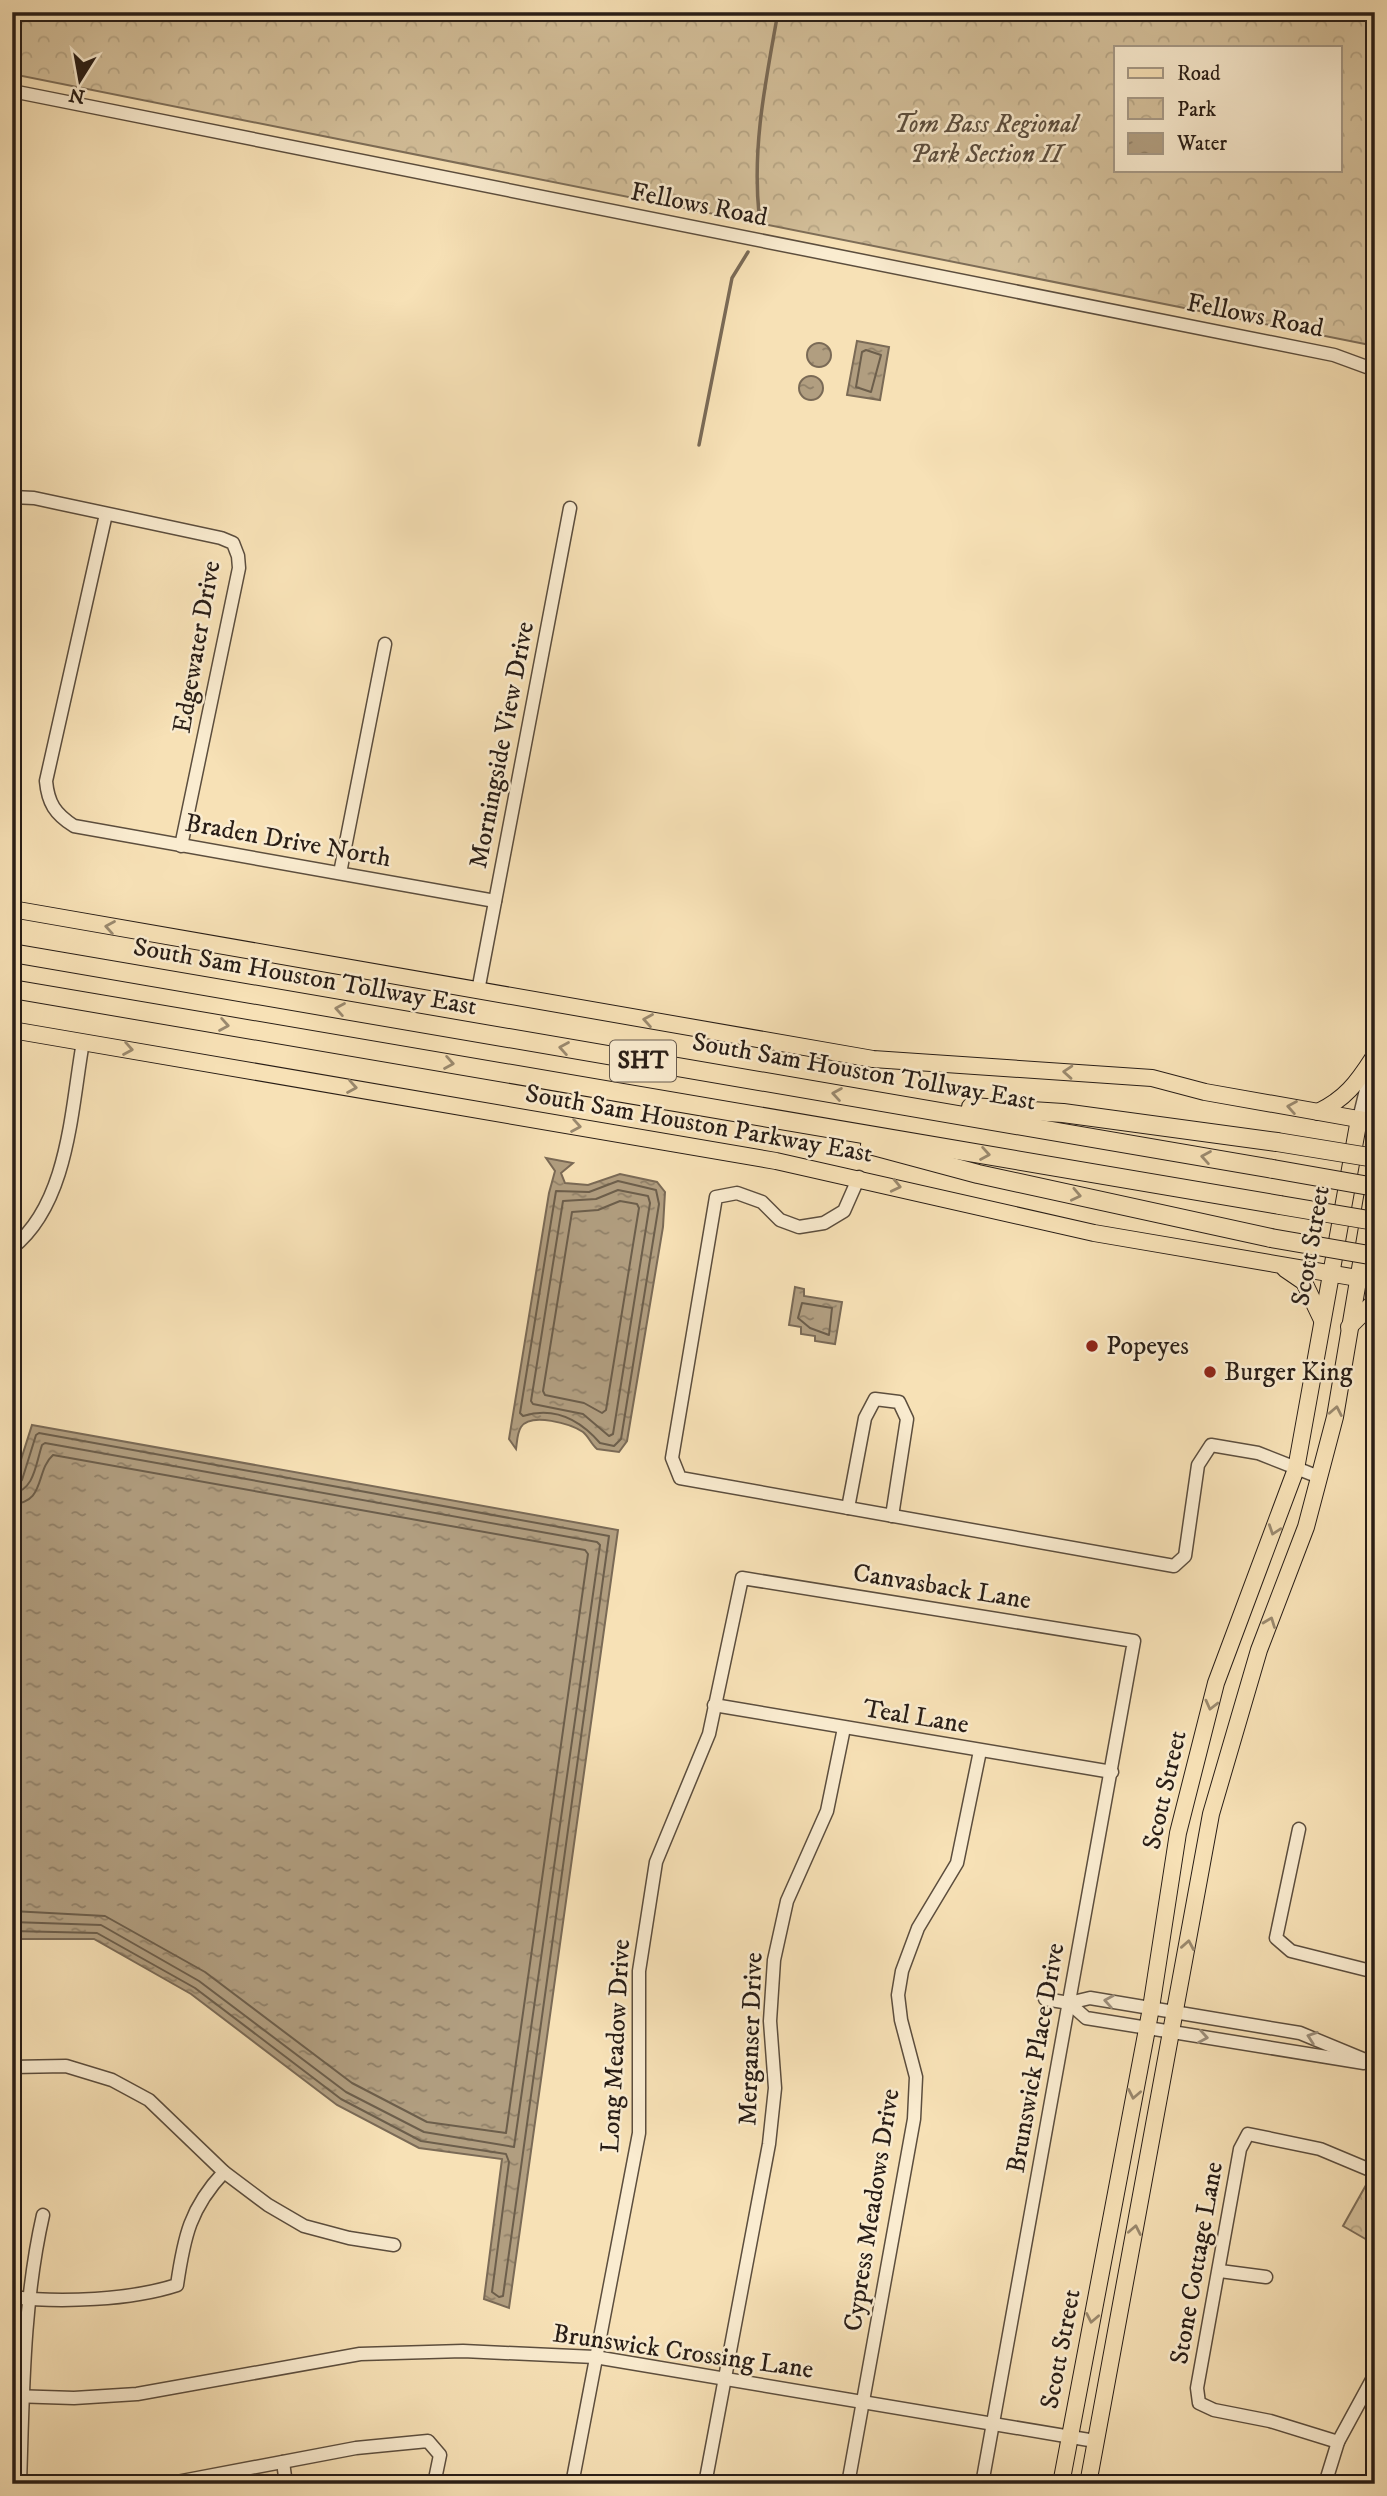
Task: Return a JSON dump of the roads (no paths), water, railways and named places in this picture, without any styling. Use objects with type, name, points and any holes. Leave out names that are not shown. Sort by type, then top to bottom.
[{"type":"highway","name":"South Sam Houston Tollway East","points":[[12,953],[1375,1186]]},
{"type":"highway","name":"SHT","points":[[12,989],[1375,1221]]},
{"type":"highway","points":[[880,1101],[1063,1113],[1375,1158]]},
{"type":"highway","points":[[748,1114],[978,1174],[1271,1238],[1375,1256]]},
{"type":"main road","points":[[12,909],[873,1059],[1152,1078],[1205,1092],[1367,1121]]},
{"type":"main road","name":"South Sam Houston Parkway East","points":[[12,1030],[859,1177],[1094,1233],[1375,1281]]},
{"type":"main road","points":[[1318,1112],[1338,1102],[1353,1089],[1374,1056]]},
{"type":"main road","name":"Scott Street","points":[[1060,2484],[1147,2027],[1178,1833],[1216,1683],[1296,1469],[1330,1274],[1367,1121]]},
{"type":"main road","name":"Scott Street","points":[[1088,2484],[1177,2012],[1211,1814],[1259,1650],[1306,1527],[1320,1477],[1335,1417],[1356,1279],[1375,1181]]},
{"type":"main road","points":[[1280,1265],[1304,1282],[1322,1322]]},
{"type":"main road","points":[[1349,1327],[1375,1301]]},
{"type":"main road","points":[[1233,1641],[1259,1650]]},
{"type":"street","name":"Fellows Road","points":[[12,91],[1323,353],[1375,370]]},
{"type":"street","points":[[12,497],[34,498],[106,514]]},
{"type":"street","name":"Morningside View Drive","points":[[478,990],[570,508]]},
{"type":"street","name":"Braden Drive North","points":[[106,514],[46,781],[47,796],[53,809],[74,826],[495,901]]},
{"type":"street","name":"Edgewater Drive","points":[[106,514],[222,538],[233,543],[238,556],[239,568],[181,846]]},
{"type":"street","points":[[340,873],[385,644]]},
{"type":"street","points":[[12,1248],[31,1229],[55,1190],[83,1042]]},
{"type":"street","points":[[1367,1121],[1374,1056]]},
{"type":"street","points":[[859,1177],[844,1212],[824,1223],[799,1227],[779,1220],[762,1202],[737,1193],[716,1197],[672,1458],[680,1478],[1174,1566],[1185,1556],[1198,1465],[1211,1445],[1258,1453],[1320,1477]]},
{"type":"street","points":[[848,1508],[865,1418],[875,1399],[899,1402],[907,1419],[892,1516]]},
{"type":"street","name":"Canvasback Lane","points":[[742,1578],[1134,1641]]},
{"type":"street","name":"Long Meadow Drive","points":[[572,2484],[594,2357],[639,2133],[639,1971],[656,1863],[709,1734],[742,1578]]},
{"type":"street","name":"Brunswick Place Drive","points":[[982,2484],[1134,1641]]},
{"type":"street","name":"Teal Lane","points":[[714,1705],[1112,1772]]},
{"type":"street","name":"Merganser Drive","points":[[705,2484],[769,2144],[775,2088],[769,2021],[774,1960],[787,1901],[827,1811],[844,1728]]},
{"type":"street","name":"Cypress Meadows Drive","points":[[848,2484],[915,2107],[916,2077],[901,2020],[898,1995],[902,1971],[918,1928],[957,1863],[980,1751]]},
{"type":"street","points":[[1298,1829],[1276,1938],[1291,1951],[1375,1972]]},
{"type":"street","points":[[1045,1999],[1069,2003],[1090,1998],[1300,2033],[1375,2064]]},
{"type":"street","points":[[1069,2003],[1086,2018],[1375,2064]]},
{"type":"street","points":[[12,2067],[66,2066],[112,2080],[149,2100],[224,2172],[268,2205],[304,2226],[349,2238],[394,2245]]},
{"type":"street","name":"Stone Cottage Lane","points":[[1338,2442],[1306,2430],[1214,2410],[1199,2403],[1197,2388],[1240,2149],[1248,2134],[1320,2149],[1375,2172]]},
{"type":"street","points":[[12,2297],[29,2300],[97,2297],[160,2290],[177,2285],[191,2216],[208,2189],[224,2172]]},
{"type":"street","points":[[20,2484],[18,2396],[33,2257],[43,2215]]},
{"type":"street","points":[[1220,2271],[1266,2277]]},
{"type":"street","name":"Brunswick Crossing Lane","points":[[18,2396],[74,2398],[137,2394],[360,2354],[463,2351],[594,2357],[1096,2441]]},
{"type":"street","points":[[1325,2484],[1338,2442],[1375,2374]]},
{"type":"street","points":[[166,2484],[356,2448],[428,2441],[440,2455],[435,2484]]},
{"type":"street","points":[[283,2462],[286,2484]]},
{"type":"water","points":[[857,341],[889,347],[880,400],[847,395]]},
{"type":"water","points":[[819,343],[828,346],[831,355],[828,364],[819,367],[810,364],[807,355],[810,346]]},
{"type":"water","points":[[811,376],[819,380],[823,388],[819,396],[811,400],[803,396],[799,388],[803,380]]},
{"type":"water","points":[[546,1158],[573,1163],[561,1173],[565,1183],[588,1185],[620,1174],[657,1182],[665,1192],[663,1227],[627,1441],[619,1452],[597,1449],[583,1432],[551,1421],[533,1420],[521,1427],[516,1449],[509,1439],[549,1193],[555,1171]]},
{"type":"water","points":[[795,1287],[804,1289],[804,1296],[842,1302],[835,1344],[815,1341],[815,1336],[801,1334],[801,1327],[789,1325]]},
{"type":"water","points":[[32,1425],[618,1530],[509,2308],[484,2299],[502,2159],[419,2148],[337,2105],[191,1994],[94,1939],[12,1939],[12,1488]]},
{"type":"waterway","points":[[759,214],[759,138],[778,12]]},
{"type":"waterway","points":[[699,445],[732,278],[748,252]]},
{"type":"place","name":"Popeyes","points":[[1092,1346]]},
{"type":"place","name":"Burger King","points":[[1210,1372]]},
{"type":"park label","name":"Tom Bass Regional Park Section II","points":[[986,139]]}]
